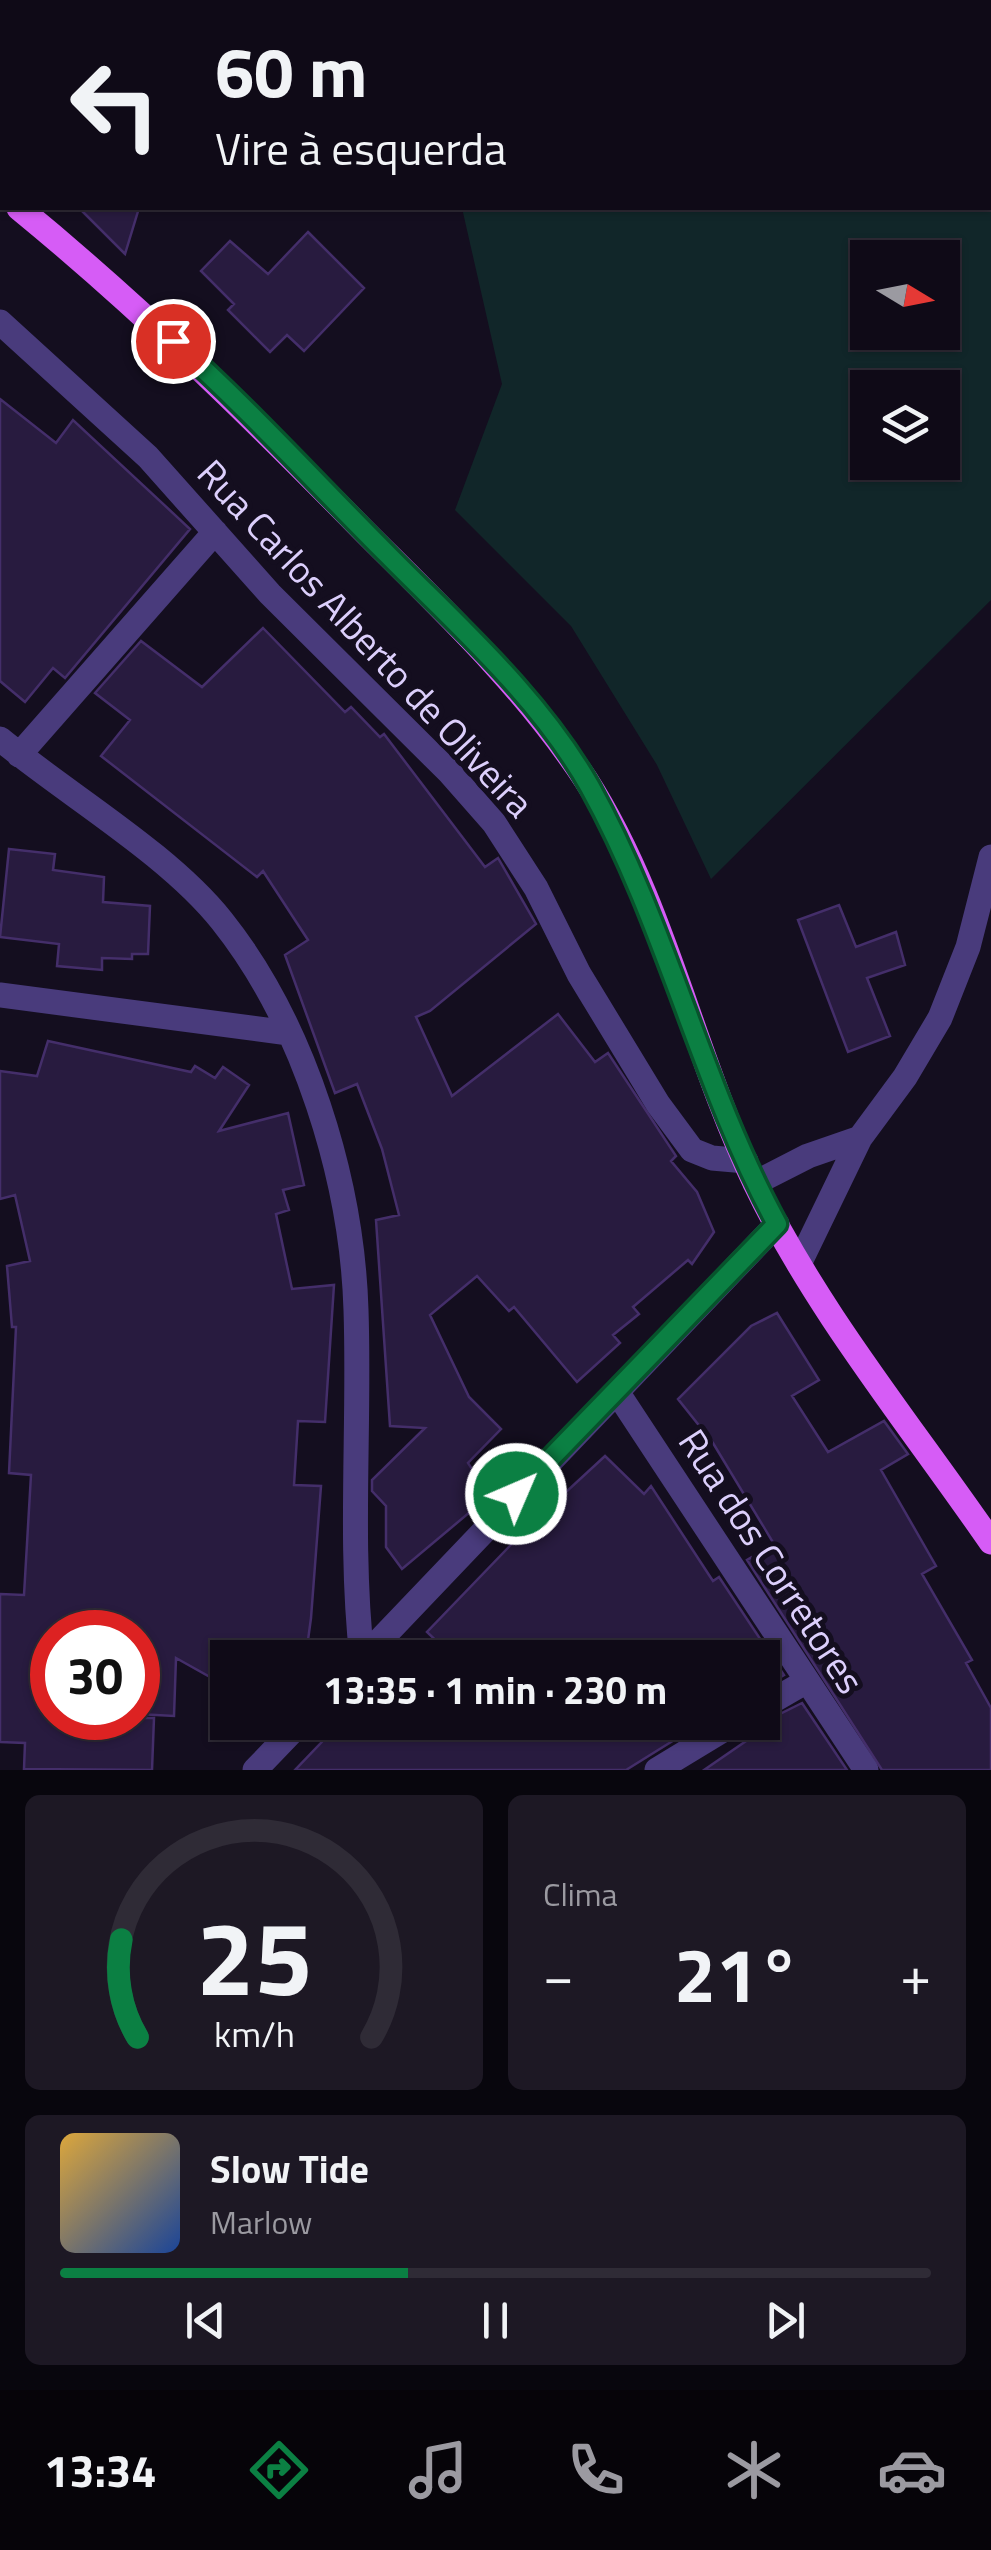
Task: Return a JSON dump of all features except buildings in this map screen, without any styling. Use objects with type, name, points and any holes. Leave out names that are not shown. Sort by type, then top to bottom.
[{"type":"main road","points":[[21,210],[199,364],[523,692],[588,784],[645,895],[750,1172],[799,1264],[991,1542]]},
{"type":"street","name":"Rua Carlos Alberto de Oliveira","points":[[0,322],[148,457],[494,823],[536,888],[622,1046],[692,1150],[750,1172]]},
{"type":"street","points":[[215,532],[10,747],[164,866],[221,920],[290,1033],[320,1106],[344,1219],[356,1304],[354,1595],[360,1640]]},
{"type":"street","points":[[799,1264],[860,1138],[905,1078],[940,1018],[968,947],[991,858]]},
{"type":"street","points":[[0,995],[290,1033]]},
{"type":"street","points":[[750,1172],[860,1138]]},
{"type":"street","points":[[379,1640],[777,1224]]},
{"type":"street","name":"Rua dos Corretores","points":[[617,1392],[866,1770]]},
{"type":"street","points":[[780,1697],[807,1681]]},
{"type":"street","points":[[255,1770],[284,1740]]},
{"type":"street","points":[[657,1770],[706,1740]]},
{"type":"green space","points":[[462,210],[991,210],[991,600],[711,879],[657,765],[571,626],[455,510],[502,384]]},
{"type":"route","points":[[173,341],[523,692],[588,784],[645,895],[694,1032],[755,1183],[777,1224],[516,1494]]}]
